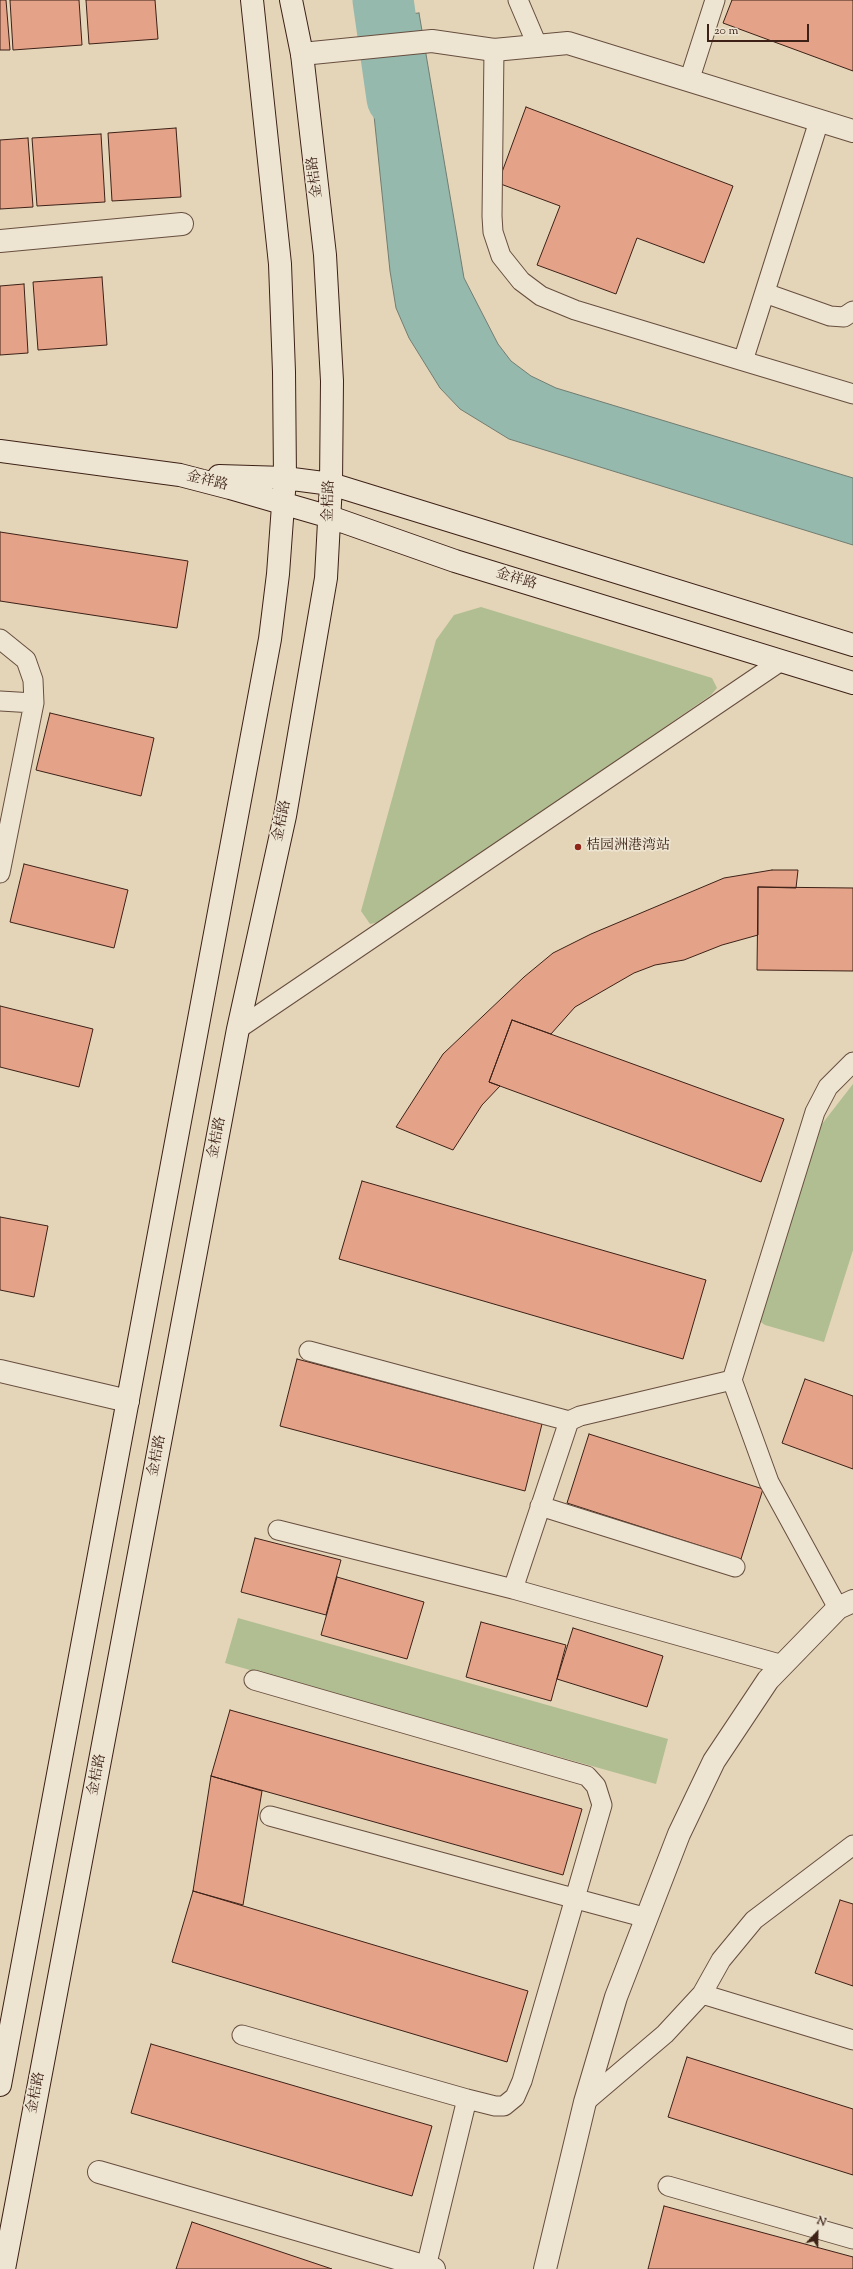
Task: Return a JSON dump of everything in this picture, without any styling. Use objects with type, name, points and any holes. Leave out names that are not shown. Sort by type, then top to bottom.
[{"type":"main road","points":[[0,2085],[270,639],[284,503],[285,478],[280,264],[252,0]]},
{"type":"main road","name":"金桔路","points":[[4,2269],[238,1029],[285,816],[326,578],[330,517],[332,381],[325,255],[302,54],[291,0]]},
{"type":"main road","points":[[302,54],[432,41],[494,50],[568,43],[853,131]]},
{"type":"main road","points":[[0,241],[182,224]]},
{"type":"main road","name":"金祥路","points":[[0,451],[180,475],[285,478],[331,484],[853,645]]},
{"type":"main road","name":"金祥路","points":[[180,475],[330,517],[455,561],[853,683]]},
{"type":"main road","points":[[0,1371],[128,1400]]},
{"type":"main road","points":[[545,2269],[585,2102],[616,1997],[679,1834],[714,1761],[768,1680],[846,1604]]},
{"type":"main road","points":[[99,2172],[430,2268]]},
{"type":"lane","points":[[518,0],[538,46]]},
{"type":"lane","points":[[689,81],[715,0]]},
{"type":"lane","points":[[494,50],[493,232],[501,256],[521,281],[541,296],[568,308],[853,394]]},
{"type":"lane","points":[[743,361],[819,121]]},
{"type":"lane","points":[[765,293],[830,316],[844,317],[853,311]]},
{"type":"lane","points":[[0,639],[26,660],[33,680],[34,703],[0,873]]},
{"type":"lane","points":[[238,1029],[781,661]]},
{"type":"lane","points":[[0,701],[34,703]]},
{"type":"lane","points":[[846,1604],[769,1482],[732,1380],[815,1112],[828,1087],[853,1062]]},
{"type":"lane","points":[[309,1351],[569,1421],[580,1416],[732,1380]]},
{"type":"lane","points":[[513,1589],[569,1421]]},
{"type":"lane","points":[[540,1506],[735,1567]]},
{"type":"lane","points":[[278,1530],[513,1589],[783,1665]]},
{"type":"lane","points":[[242,2035],[467,2099],[495,2106],[504,2106],[515,2097],[522,2081],[602,1805],[596,1786],[587,1776],[254,1680]]},
{"type":"lane","points":[[270,1816],[647,1918]]},
{"type":"lane","points":[[585,2102],[665,2034],[702,1994],[721,1960],[754,1920],[853,1845]]},
{"type":"lane","points":[[702,1994],[853,2040]]},
{"type":"lane","points":[[430,2268],[467,2099]]},
{"type":"lane","points":[[668,2186],[853,2239]]},
{"type":"green space","points":[[481,607],[712,678],[717,688],[711,695],[385,921],[370,924],[361,911],[436,640],[454,615]]},
{"type":"green space","points":[[853,1084],[853,1250],[824,1342],[765,1325],[758,1320],[822,1124]]},
{"type":"green space","points":[[238,1618],[668,1739],[656,1784],[225,1663]]},
{"type":"water","points":[[419,13],[464,278],[498,344],[511,361],[531,376],[556,388],[853,478],[853,545],[509,439],[460,409],[440,388],[409,338],[396,308],[390,271],[364,18]]},
{"type":"building","points":[[0,0],[6,0],[10,50],[0,50]]},
{"type":"building","points":[[10,0],[79,0],[82,45],[13,50]]},
{"type":"building","points":[[86,0],[155,0],[158,39],[89,44]]},
{"type":"building","points":[[732,0],[853,0],[853,71],[723,23]]},
{"type":"building","points":[[526,107],[733,186],[704,263],[637,238],[616,294],[537,265],[560,206],[498,183]]},
{"type":"building","points":[[176,128],[181,197],[112,201],[108,133]]},
{"type":"building","points":[[101,134],[105,202],[37,206],[32,138]]},
{"type":"building","points":[[28,138],[33,207],[0,209],[0,140]]},
{"type":"building","points":[[102,277],[107,345],[38,350],[33,282]]},
{"type":"building","points":[[24,284],[28,353],[0,355],[0,286]]},
{"type":"building","points":[[0,532],[188,561],[177,628],[0,601]]},
{"type":"building","points":[[50,713],[154,738],[141,796],[36,770]]},
{"type":"building","points":[[24,864],[128,890],[114,948],[10,922]]},
{"type":"building","points":[[772,870],[798,870],[796,888],[758,887],[758,935],[722,945],[684,960],[655,965],[634,973],[575,1007],[551,1034],[512,1020],[489,1082],[500,1086],[482,1105],[453,1150],[396,1127],[443,1054],[524,977],[553,953],[591,934],[724,878]]},
{"type":"building","points":[[758,887],[853,888],[853,971],[757,970]]},
{"type":"building","points":[[0,1006],[93,1029],[79,1087],[0,1067]]},
{"type":"building","points":[[512,1020],[784,1119],[761,1182],[489,1082]]},
{"type":"building","points":[[362,1181],[706,1280],[683,1359],[339,1259]]},
{"type":"building","points":[[0,1217],[48,1226],[34,1297],[0,1290]]},
{"type":"building","points":[[297,1359],[542,1424],[525,1491],[280,1426]]},
{"type":"building","points":[[805,1379],[853,1396],[853,1469],[782,1443]]},
{"type":"building","points":[[589,1434],[763,1489],[741,1559],[567,1503]]},
{"type":"building","points":[[255,1538],[341,1560],[326,1615],[241,1592]]},
{"type":"building","points":[[337,1577],[424,1602],[407,1659],[321,1635]]},
{"type":"building","points":[[481,1622],[566,1645],[551,1701],[466,1677]]},
{"type":"building","points":[[573,1628],[663,1656],[647,1707],[557,1679]]},
{"type":"building","points":[[230,1710],[582,1809],[563,1875],[211,1776]]},
{"type":"building","points":[[211,1776],[262,1791],[243,1905],[193,1891]]},
{"type":"building","points":[[193,1891],[528,1991],[507,2062],[172,1962]]},
{"type":"building","points":[[840,1900],[853,1904],[853,1986],[815,1973]]},
{"type":"building","points":[[151,2044],[432,2126],[412,2196],[131,2113]]},
{"type":"building","points":[[687,2057],[853,2109],[853,2175],[668,2117]]},
{"type":"building","points":[[664,2206],[853,2257],[853,2269],[648,2269]]},
{"type":"building","points":[[192,2222],[332,2269],[176,2269]]},
{"type":"waterway","points":[[383,0],[397,98]]},
{"type":"place","name":"桔园洲港湾站","points":[[578,847]]}]
